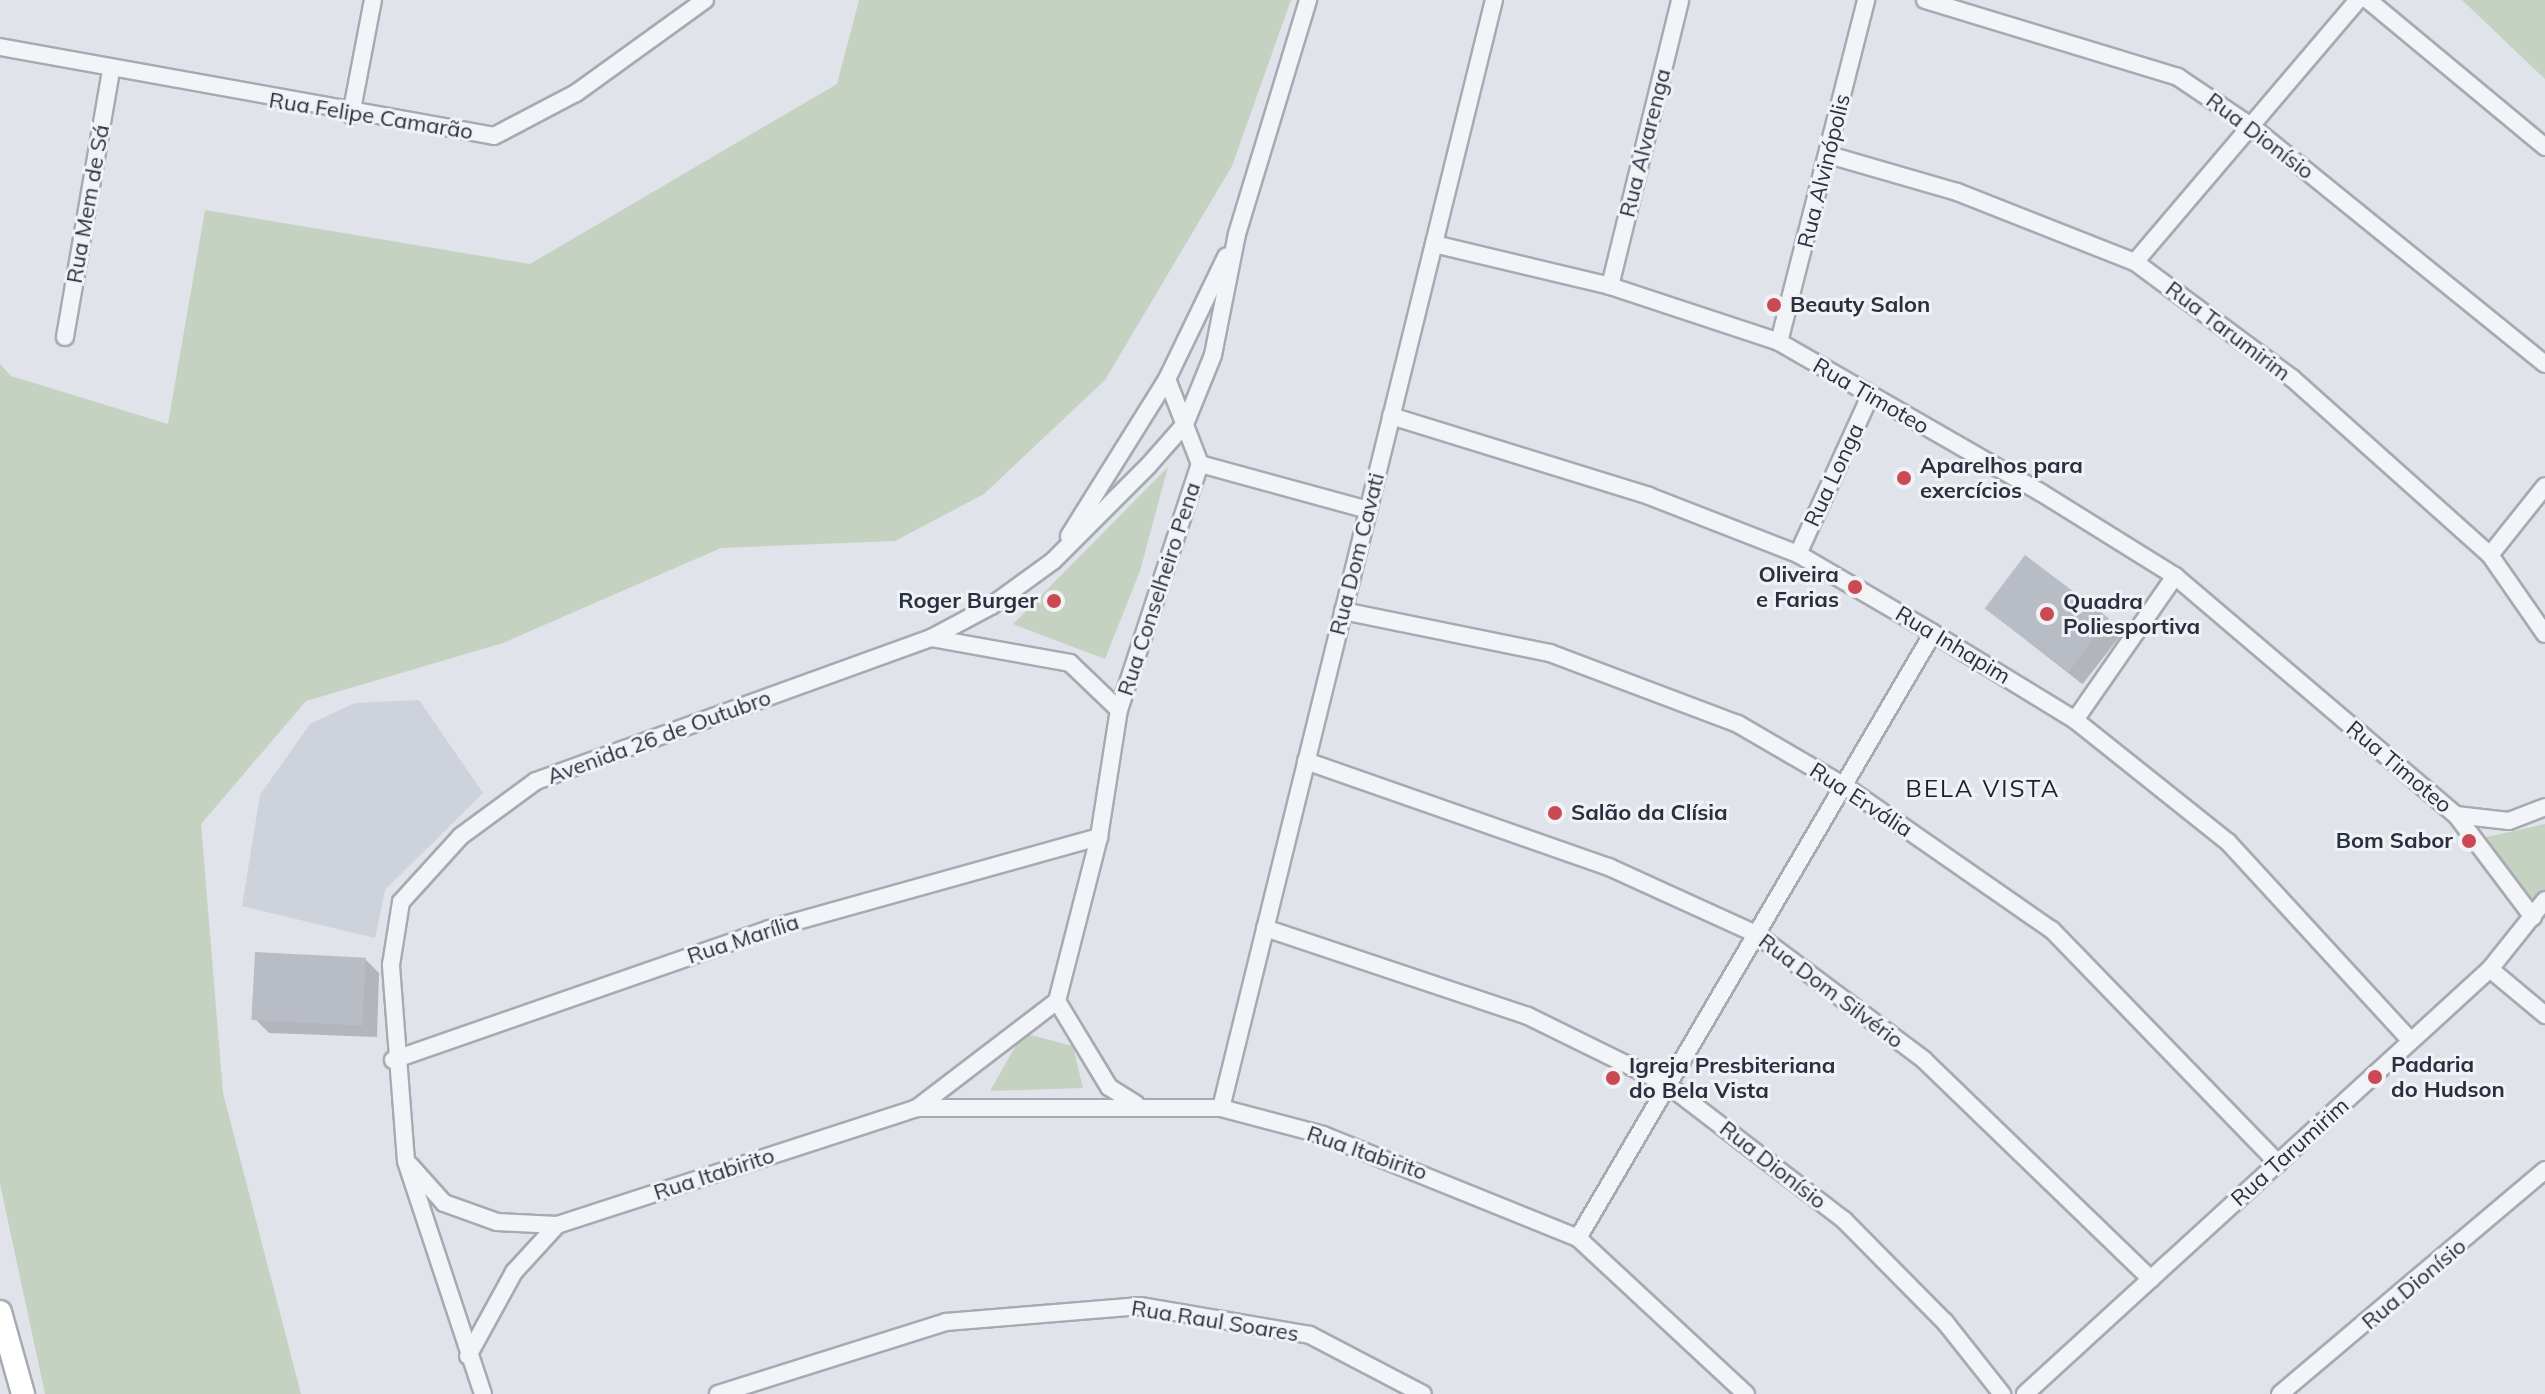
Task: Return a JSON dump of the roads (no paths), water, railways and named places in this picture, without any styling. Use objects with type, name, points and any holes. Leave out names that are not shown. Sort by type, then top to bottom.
[{"type":"main road","points":[[0,1312],[23,1394]]},
{"type":"street","points":[[351,115],[373,0]]},
{"type":"street","name":"Rua Felipe Camarão","points":[[0,47],[351,115],[494,136],[576,93],[705,0]]},
{"type":"street","name":"Avenida 26 de Outubro","points":[[483,1394],[406,1161],[393,1060],[391,965],[401,902],[461,836],[536,781],[931,638],[1053,561],[1185,424],[1213,355],[1237,234],[1308,0]]},
{"type":"street","name":"Rua Dom Cavati","points":[[1221,1108],[1494,0]]},
{"type":"street","name":"Rua Alvarenga","points":[[1610,286],[1680,0]]},
{"type":"street","name":"Rua Alvinópolis","points":[[1779,342],[1866,0]]},
{"type":"street","name":"Rua Dionísio","points":[[1925,0],[2126,56],[2178,77],[2251,126],[2545,364]]},
{"type":"street","points":[[2135,262],[2358,0]]},
{"type":"street","points":[[2368,0],[2545,147]]},
{"type":"street","name":"Rua Mem de Sá","points":[[65,337],[111,70]]},
{"type":"street","name":"Rua Tarumirim","points":[[1829,155],[1957,192],[2135,262],[2292,378],[2490,555],[2545,634]]},
{"type":"street","name":"Avenida 26 de Outubro","points":[[1053,561],[1167,379],[1237,234]]},
{"type":"street","name":"Rua Timoteo","points":[[1434,244],[1610,286],[1779,342],[2175,576],[2456,815],[2533,917]]},
{"type":"street","name":"Rua Conselheiro Pena","points":[[1057,1001],[1099,837],[1119,710],[1200,464],[1167,379]]},
{"type":"street","name":"Rua Longa","points":[[1798,554],[1870,396]]},
{"type":"street","name":"Rua Inhapim","points":[[1391,416],[1649,496],[1798,554],[2075,720],[2228,842],[2411,1041]]},
{"type":"street","points":[[1200,464],[1368,510]]},
{"type":"street","points":[[2490,555],[2545,486]]},
{"type":"street","points":[[2075,720],[2175,576]]},
{"type":"street","name":"Rua Ervália","points":[[1343,611],[1550,653],[1738,724],[1843,785],[2052,930],[2278,1163]]},
{"type":"street","points":[[1578,1238],[1933,633]]},
{"type":"street","name":"Rua Conselheiro Pena","points":[[931,638],[1070,663],[1119,710]]},
{"type":"street","name":"Rua Dom Silvério","points":[[1306,761],[1609,867],[1756,934],[1923,1059],[2151,1279]]},
{"type":"street","points":[[2456,815],[2509,821],[2545,807]]},
{"type":"street","name":"Rua Marília","points":[[393,1060],[769,929],[1099,837]]},
{"type":"street","name":"Rua Tarumirim","points":[[2025,1394],[2490,969],[2545,900]]},
{"type":"street","name":"Rua Dionísio","points":[[1265,928],[1528,1016],[1668,1085],[1844,1220],[1945,1322],[2002,1394]]},
{"type":"street","points":[[2490,969],[2545,1015]]},
{"type":"street","points":[[1057,1001],[1109,1087],[1137,1105]]},
{"type":"street","name":"Rua Itabirito","points":[[917,1108],[1057,1001]]},
{"type":"street","name":"Rua Itabirito","points":[[406,1161],[444,1203],[497,1222],[557,1225],[917,1108],[1137,1105],[1221,1108],[1323,1135],[1578,1238],[1746,1394]]},
{"type":"street","name":"Rua Dionísio","points":[[2280,1394],[2545,1170]]},
{"type":"street","name":"Rua Itabirito","points":[[468,1356],[514,1272],[557,1225]]},
{"type":"street","name":"Rua Raul Soares","points":[[718,1394],[946,1322],[1140,1306],[1310,1335],[1423,1394]]},
{"type":"place","name":"Beauty Salon","points":[[1774,305]]},
{"type":"place","name":"Aparelhos para exercícios","points":[[1904,478]]},
{"type":"place","name":"Oliveira e Farias","points":[[1855,587]]},
{"type":"place","name":"Roger Burger","points":[[1054,601]]},
{"type":"place","name":"Quadra Poliesportiva","points":[[2047,614]]},
{"type":"place","name":"Salão da Clísia","points":[[1555,813]]},
{"type":"place","name":"Bom Sabor","points":[[2469,841]]},
{"type":"place","name":"Padaria do Hudson","points":[[2375,1077]]},
{"type":"place","name":"Igreja Presbiteriana do Bela Vista","points":[[1613,1078]]},
{"type":"district","name":"BELA VISTA","points":[[1983,789]]}]
